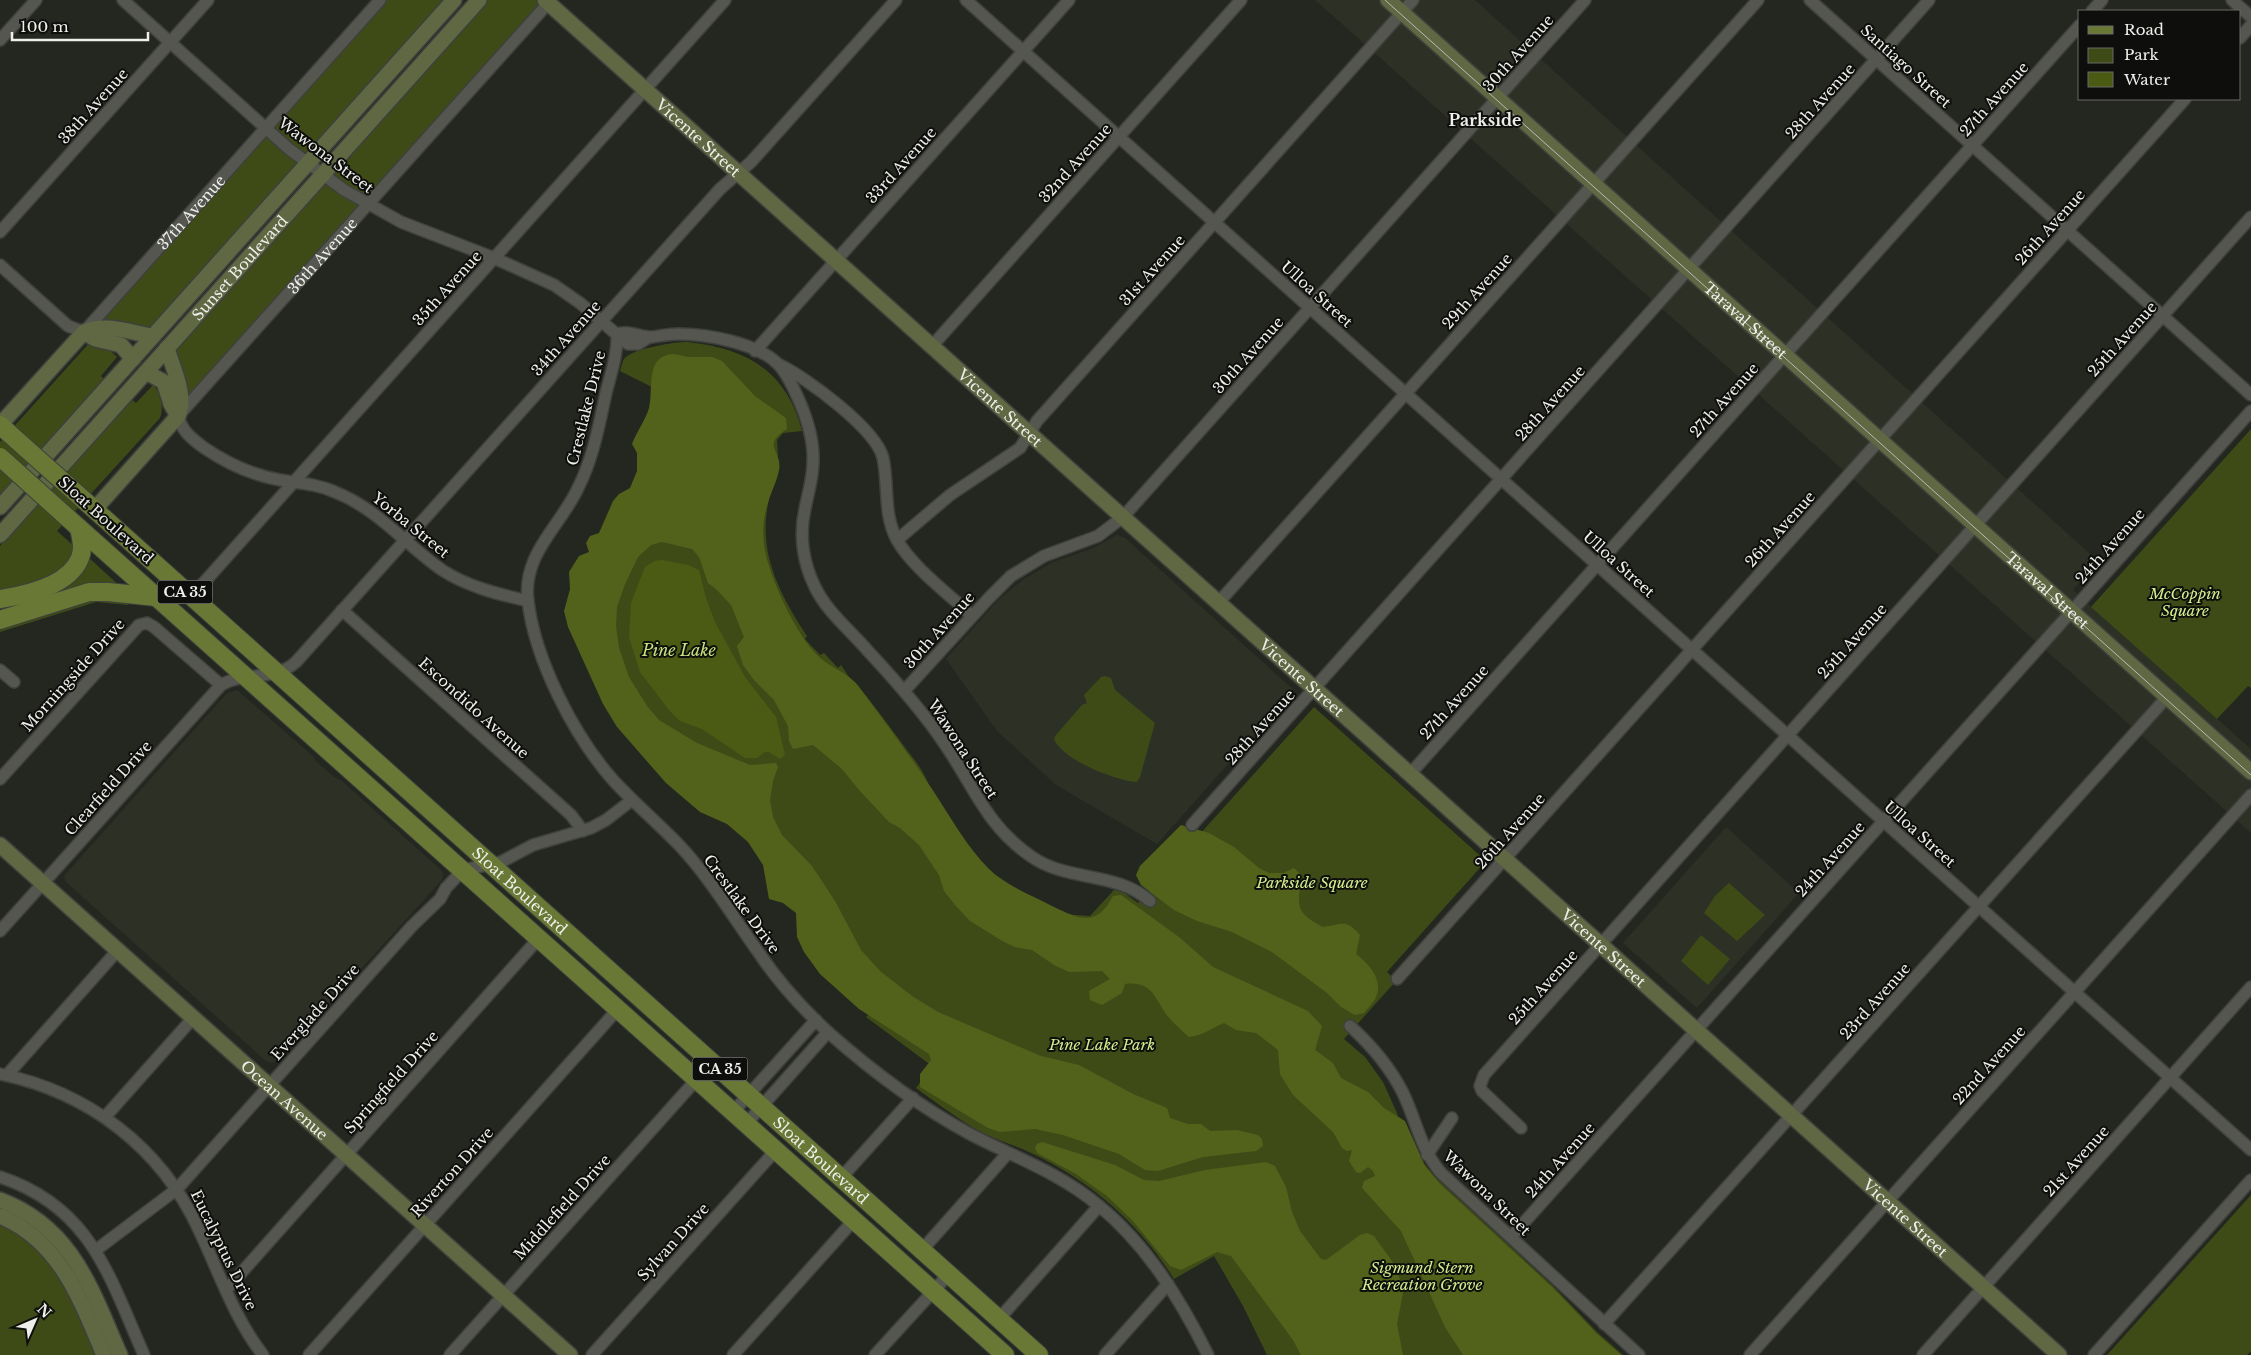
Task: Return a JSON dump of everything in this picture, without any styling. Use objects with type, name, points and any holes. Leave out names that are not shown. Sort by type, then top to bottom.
[{"type":"main road","name":"Sloat Boulevard","points":[[4,429],[1039,1355]]},
{"type":"main road","name":"Sloat Boulevard","points":[[0,457],[1005,1355]]},
{"type":"main road","points":[[0,599],[46,587],[71,571],[82,552],[74,523]]},
{"type":"main road","points":[[0,620],[89,592],[156,597]]},
{"type":"street","points":[[0,40],[36,0]]},
{"type":"street","name":"Wawona Street","points":[[123,0],[308,164],[366,204],[416,229],[494,258],[554,285],[580,303],[631,345],[638,344],[649,337],[676,334],[696,335],[726,341],[755,350],[769,357],[780,366],[804,411],[812,440],[813,470],[802,530],[805,559],[811,578],[829,609],[904,691],[950,752],[992,822],[1008,839],[1047,866],[1065,873],[1122,884],[1136,890],[1150,901]]},
{"type":"street","name":"38th Avenue","points":[[0,232],[208,0]]},
{"type":"street","name":"37th Avenue","points":[[4,429],[84,332],[380,0]]},
{"type":"street","name":"Sunset Boulevard","points":[[0,507],[454,0]]},
{"type":"street","name":"Sunset Boulevard","points":[[0,535],[478,0]]},
{"type":"street","name":"35th Avenue","points":[[191,597],[724,0]]},
{"type":"street","name":"34th Avenue","points":[[248,678],[277,673],[294,664],[720,188],[752,162],[896,0]]},
{"type":"street","name":"Ulloa Street","points":[[966,0],[2251,1150]]},
{"type":"street","name":"33rd Avenue","points":[[755,350],[1069,0]]},
{"type":"street","name":"32nd Avenue","points":[[932,346],[1241,0]]},
{"type":"street","name":"Taraval Street","points":[[1388,0],[2166,697],[2251,763]]},
{"type":"street","name":"31st Avenue","points":[[897,540],[950,494],[1020,448],[1037,421],[1413,0]]},
{"type":"street","name":"30th Avenue","points":[[904,691],[996,590],[1019,571],[1053,552],[1098,536],[1123,517],[1585,0]]},
{"type":"street","name":"29th Avenue","points":[[1218,602],[1758,0]]},
{"type":"street","name":"Santiago Street","points":[[1810,0],[2251,395]]},
{"type":"street","name":"28th Avenue","points":[[1192,825],[1929,0]]},
{"type":"street","points":[[2093,10],[2102,0]]},
{"type":"street","points":[[2232,0],[2251,17]]},
{"type":"street","name":"Vicente Street","points":[[548,1],[2059,1355]]},
{"type":"street","name":"36th Avenue","points":[[89,505],[178,416],[548,1]]},
{"type":"street","points":[[2241,37],[2251,25]]},
{"type":"street","name":"27th Avenue","points":[[1410,774],[2078,27]]},
{"type":"street","name":"26th Avenue","points":[[1397,979],[2184,100]]},
{"type":"street","name":"25th Avenue","points":[[1521,1128],[1484,1094],[1480,1086],[1484,1075],[2251,217]]},
{"type":"street","points":[[0,264],[68,326],[95,338],[122,345],[133,359]]},
{"type":"street","points":[[84,332],[94,328],[104,328],[153,336]]},
{"type":"street","name":"Crestlake Drive","points":[[617,334],[616,354],[589,464],[576,494],[537,552],[528,579],[528,600],[540,647],[566,709],[594,756],[632,800],[693,861],[773,973],[816,1020],[828,1032],[913,1098],[959,1128],[1056,1176],[1099,1206],[1136,1243],[1168,1284],[1208,1355]]},
{"type":"street","points":[[167,348],[182,400],[178,416]]},
{"type":"street","points":[[780,366],[814,385],[874,440],[882,458],[887,508],[897,540],[912,560],[972,616]]},
{"type":"street","points":[[146,372],[164,382],[171,404],[178,416]]},
{"type":"street","name":"24th Avenue","points":[[1511,1237],[2251,410]]},
{"type":"street","name":"Yorba Street","points":[[178,416],[182,428],[188,435],[214,455],[254,473],[318,486],[353,500],[376,514],[433,563],[462,581],[492,592],[528,600]]},
{"type":"street","name":"Escondido Avenue","points":[[342,610],[571,815],[582,832]]},
{"type":"street","name":"Morningside Drive","points":[[0,779],[139,625],[147,623],[154,626],[220,685]]},
{"type":"street","name":"Taraval Street","points":[[2103,640],[2130,650],[2224,748],[2251,772]]},
{"type":"street","points":[[0,670],[14,682]]},
{"type":"street","points":[[220,685],[248,678]]},
{"type":"street","name":"Clearfield Drive","points":[[0,931],[220,685]]},
{"type":"street","name":"23rd Avenue","points":[[1604,1324],[2166,697]]},
{"type":"street","name":"Taraval Street","points":[[2206,728],[2227,761],[2251,784]]},
{"type":"street","name":"22nd Avenue","points":[[1750,1355],[2251,795]]},
{"type":"street","points":[[463,870],[491,865],[541,842],[582,832],[606,820],[632,800]]},
{"type":"street","name":"Ocean Avenue","points":[[0,845],[570,1355]]},
{"type":"street","name":"Everglade Drive","points":[[96,1250],[177,1189],[412,926],[440,899],[446,888],[463,870]]},
{"type":"street","name":"Springfield Drive","points":[[226,1290],[539,938]]},
{"type":"street","points":[[3,1075],[118,950]]},
{"type":"street","name":"21st Avenue","points":[[1923,1355],[2251,987]]},
{"type":"street","name":"Riverton Drive","points":[[308,1355],[618,1009]]},
{"type":"street","points":[[105,1117],[193,1018]]},
{"type":"street","points":[[740,1118],[816,1020]]},
{"type":"street","name":"Wawona Street","points":[[1350,1026],[1375,1051],[1397,1082],[1427,1155],[1452,1184],[1639,1355]]},
{"type":"street","points":[[740,1118],[755,1101],[828,1032]]},
{"type":"street","name":"Eucalyptus Drive","points":[[3,1075],[60,1092],[105,1117],[144,1150],[177,1189],[194,1219],[247,1331],[263,1355]]},
{"type":"street","name":"Middlefield Drive","points":[[450,1355],[697,1079]]},
{"type":"street","points":[[842,1178],[913,1098]]},
{"type":"street","points":[[1427,1155],[1452,1118]]},
{"type":"street","name":"Sylvan Drive","points":[[592,1355],[776,1150]]},
{"type":"street","points":[[922,1250],[1008,1153]]},
{"type":"street","points":[[0,1178],[23,1186],[55,1206],[73,1222],[96,1250],[144,1355]]},
{"type":"street","points":[[2094,1355],[2251,1180]]},
{"type":"street","points":[[0,1200],[39,1220],[69,1250],[85,1276],[120,1355]]},
{"type":"street","points":[[999,1319],[1099,1206]]},
{"type":"street","points":[[0,1216],[31,1234],[47,1247],[61,1264],[72,1283],[104,1355]]},
{"type":"street","points":[[733,1355],[854,1220]]},
{"type":"street","points":[[875,1355],[949,1274]]},
{"type":"street","points":[[1105,1355],[1168,1284]]},
{"type":"shaded area","points":[[1315,0],[1475,0],[2098,561],[2073,590],[2251,749],[2251,833]]},
{"type":"shaded area","points":[[1117,535],[1125,538],[1294,690],[1157,844],[1056,785],[997,731],[946,659],[998,600],[1024,579],[1053,562],[1091,549]]},
{"type":"shaded area","points":[[237,690],[313,756],[334,777],[342,781],[441,870],[443,874],[442,880],[278,1060],[272,1063],[266,1061],[66,882],[64,876],[227,693]]},
{"type":"shaded area","points":[[1726,827],[1799,893],[1697,1008],[1623,943]]},
{"type":"green space","points":[[380,0],[454,0],[153,336],[104,328],[102,311]]},
{"type":"green space","points":[[479,0],[551,0],[192,400],[186,396],[167,348]]},
{"type":"green space","points":[[91,341],[106,347],[117,357],[101,376],[105,380],[0,497],[0,442]]},
{"type":"green space","name":"Pine Lake Park","points":[[687,342],[728,350],[745,357],[761,366],[775,378],[786,393],[795,410],[802,431],[783,433],[777,440],[778,456],[775,476],[772,476],[766,514],[768,550],[780,589],[807,636],[805,639],[820,655],[824,653],[838,668],[841,665],[919,766],[930,789],[986,875],[1062,914],[1090,916],[1114,890],[1123,892],[1138,903],[1314,707],[1486,861],[1387,972],[1396,981],[1344,1039],[1365,1057],[1383,1082],[1397,1113],[1404,1139],[1436,1178],[1553,1286],[1597,1332],[1623,1355],[1267,1355],[1243,1306],[1214,1256],[1174,1279],[1146,1240],[1093,1190],[1053,1164],[972,1127],[916,1088],[932,1066],[866,1017],[883,999],[746,831],[660,744],[605,639],[660,391],[620,371],[624,360],[631,354],[656,346]]},
{"type":"green space","name":"Sigmund Stern Recreation Grove","points":[[674,354],[688,357],[712,357],[722,361],[755,396],[786,418],[787,429],[779,435],[774,444],[779,470],[764,519],[763,534],[767,558],[783,601],[803,637],[817,655],[850,678],[859,687],[914,763],[966,841],[989,869],[1004,881],[1020,890],[1064,912],[1080,917],[1094,917],[1101,913],[1113,896],[1121,895],[1179,937],[1213,967],[1308,1011],[1322,1026],[1315,1050],[1333,1063],[1341,1078],[1368,1092],[1384,1108],[1405,1121],[1425,1166],[1440,1184],[1552,1287],[1596,1333],[1621,1355],[1463,1355],[1445,1327],[1401,1231],[1362,1188],[1364,1181],[1375,1176],[1373,1171],[1368,1167],[1360,1173],[1356,1172],[1349,1161],[1352,1150],[1347,1151],[1342,1148],[1333,1132],[1293,1095],[1280,1074],[1278,1050],[1256,1033],[1236,1030],[1224,1023],[1189,1037],[1168,1017],[1151,991],[1141,985],[1125,984],[1122,993],[1102,1005],[1090,1000],[1089,991],[1110,979],[1102,971],[1069,972],[1054,965],[1032,950],[1015,947],[1004,942],[970,921],[944,891],[939,875],[919,845],[900,828],[889,822],[842,769],[813,745],[793,749],[789,741],[788,726],[774,700],[754,680],[743,665],[737,646],[744,637],[731,605],[708,583],[699,557],[692,549],[662,542],[651,545],[638,557],[625,584],[617,607],[616,626],[619,648],[629,677],[647,706],[659,720],[697,743],[750,765],[776,763],[778,767],[773,781],[770,800],[773,817],[782,835],[812,866],[835,901],[861,950],[880,971],[912,996],[938,1012],[1041,1056],[1079,1065],[1133,1094],[1167,1108],[1170,1118],[1188,1124],[1201,1124],[1210,1131],[1237,1130],[1258,1135],[1262,1139],[1263,1146],[1256,1151],[1203,1157],[1158,1171],[1145,1170],[1119,1154],[1063,1135],[1035,1129],[1000,1132],[988,1128],[920,1087],[920,1074],[931,1060],[929,1054],[859,1009],[820,974],[804,952],[797,937],[796,913],[783,903],[769,899],[763,865],[748,842],[727,824],[700,812],[666,783],[617,727],[603,704],[568,627],[564,611],[570,589],[569,572],[579,556],[589,552],[586,543],[590,536],[599,533],[613,501],[619,494],[630,488],[637,471],[637,453],[632,444],[649,408],[654,367],[658,360]]},
{"type":"green space","points":[[153,385],[161,400],[162,410],[160,418],[57,531],[75,547],[67,566],[44,580],[0,592],[0,546],[131,399],[136,403]]},
{"type":"green space","name":"McCoppin Square","points":[[2251,429],[2251,688],[2248,686],[2217,719],[2091,607]]},
{"type":"green space","points":[[87,556],[123,589],[0,616],[0,605]]},
{"type":"green space","points":[[81,600],[129,600],[128,605],[96,602],[0,632],[0,625]]},
{"type":"green space","points":[[1101,677],[1111,678],[1115,690],[1155,723],[1137,782],[1117,778],[1079,762],[1059,747],[1054,739],[1082,705],[1087,703],[1084,695]]},
{"type":"green space","points":[[1181,825],[1209,833],[1234,847],[1259,868],[1269,873],[1283,873],[1294,868],[1300,874],[1299,899],[1301,910],[1306,916],[1323,927],[1347,924],[1360,935],[1356,954],[1374,972],[1378,984],[1375,999],[1364,1013],[1355,1015],[1341,1007],[1327,993],[1272,952],[1232,932],[1197,921],[1174,910],[1141,885],[1136,875],[1140,866]]},
{"type":"green space","points":[[1729,883],[1765,915],[1737,941],[1704,913],[1715,896]]},
{"type":"green space","points":[[1701,935],[1730,959],[1708,985],[1681,961]]},
{"type":"green space","points":[[1042,1142],[1115,1165],[1144,1180],[1159,1181],[1205,1170],[1266,1162],[1275,1166],[1286,1187],[1292,1212],[1300,1231],[1321,1259],[1326,1260],[1360,1235],[1367,1233],[1374,1236],[1397,1268],[1403,1293],[1397,1324],[1403,1355],[1301,1355],[1293,1340],[1231,1256],[1217,1252],[1181,1270],[1170,1266],[1132,1220],[1107,1196],[1076,1174],[1037,1153],[1035,1148],[1037,1144]]},
{"type":"green space","points":[[2251,1195],[2251,1351],[2247,1355],[2107,1355]]},
{"type":"green space","points":[[0,1224],[37,1249],[50,1263],[71,1297],[97,1355],[0,1355]]},
{"type":"water","name":"Pine Lake","points":[[662,560],[688,565],[699,570],[706,598],[715,622],[745,677],[776,717],[785,755],[780,759],[769,752],[765,752],[757,758],[745,758],[702,729],[680,721],[669,710],[640,672],[629,637],[631,603],[645,567],[654,561]]},
{"type":"tram line","points":[[1385,0],[2251,775]]},
{"type":"district","name":"Parkside","points":[[1485,120]]},
{"type":"park label","name":"Parkside Square","points":[[1312,882]]}]
